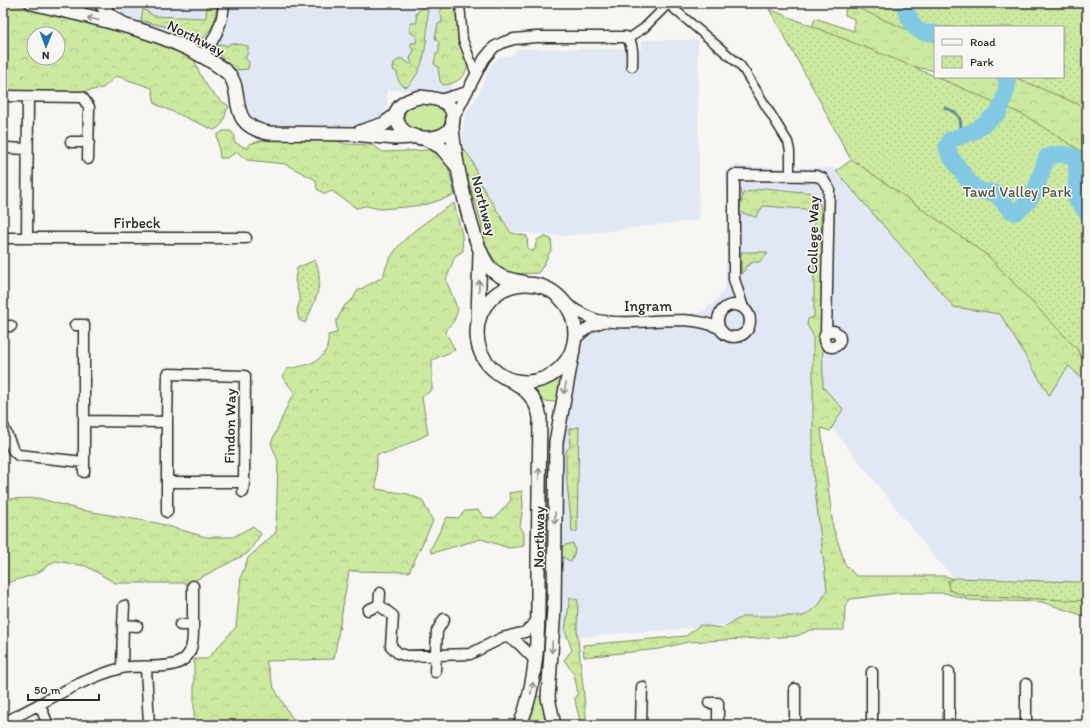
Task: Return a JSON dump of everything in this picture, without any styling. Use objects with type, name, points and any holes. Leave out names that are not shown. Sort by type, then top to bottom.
[{"type":"street","name":"Northway","points":[[32,3],[131,27]]},
{"type":"street","points":[[53,8],[67,7],[80,3]]},
{"type":"street","name":"Northway","points":[[101,3],[109,15],[116,21],[162,37],[225,70],[234,82],[238,109],[246,123],[253,128],[269,133],[353,134],[395,138],[417,137],[441,147],[458,169]]},
{"type":"street","points":[[202,57],[218,30],[224,3]]},
{"type":"street","points":[[460,3],[463,40],[476,74]]},
{"type":"street","points":[[628,39],[644,28],[668,4],[740,65],[745,72],[788,142],[790,151],[790,176]]},
{"type":"street","points":[[466,92],[440,100],[420,97],[407,100],[398,108],[396,115],[400,128],[417,137],[440,136],[453,122],[466,92],[484,59],[494,47],[514,39],[536,37],[620,37],[628,39],[632,46],[632,66]]},
{"type":"street","points":[[3,96],[82,97],[89,107],[88,159]]},
{"type":"street","points":[[27,238],[28,97]]},
{"type":"street","points":[[440,100],[450,108],[453,113],[453,122]]},
{"type":"street","name":"Northway","points":[[353,134],[373,129],[384,124],[396,115]]},
{"type":"street","name":"Northway","points":[[453,122],[458,169],[480,252],[489,267],[500,276],[508,280],[530,284]]},
{"type":"street","points":[[71,142],[89,142]]},
{"type":"street","points":[[6,148],[28,148]]},
{"type":"street","name":"College Way","points":[[721,312],[728,300],[734,279],[734,175],[816,176],[822,178],[829,189],[826,319],[828,332]]},
{"type":"street","name":"Firbeck","points":[[3,238],[246,238]]},
{"type":"street","name":"Northway","points":[[478,321],[480,252]]},
{"type":"street","name":"College Way","points":[[734,279],[743,308]]},
{"type":"street","points":[[530,284],[543,287],[556,293],[565,303],[572,313],[575,326],[574,344],[567,361],[559,371],[548,378],[536,382],[524,383],[512,381],[493,370],[488,365],[480,352],[477,338],[478,321],[485,305],[497,293],[513,285],[530,284]]},
{"type":"street","name":"Ingram","points":[[565,303],[589,317],[607,321],[690,321],[702,322],[720,328]]},
{"type":"street","points":[[734,305],[743,308],[750,321],[749,326],[743,334],[730,337],[722,332],[720,328],[718,319],[721,312],[734,305]]},
{"type":"street","name":"Ingram","points":[[690,321],[706,319],[721,312]]},
{"type":"street","name":"Ingram","points":[[574,344],[589,326],[607,321]]},
{"type":"street","points":[[3,426],[13,450],[18,455],[84,467],[84,326],[75,326]]},
{"type":"street","name":"Northway","points":[[554,725],[548,698],[554,608],[556,442],[574,344]]},
{"type":"street","name":"Findon Way","points":[[167,512],[168,374],[245,376],[243,487],[168,482]]},
{"type":"street","name":"Northway","points":[[512,381],[524,388],[532,396],[540,417],[538,620],[535,660],[528,702],[520,725]]},
{"type":"street","points":[[85,421],[167,422]]},
{"type":"street","points":[[3,723],[86,681],[122,668],[146,668],[179,663],[188,655],[193,644],[193,586]]},
{"type":"street","points":[[379,605],[380,593]]},
{"type":"street","points":[[379,605],[393,616],[391,646],[398,653],[407,656],[470,654],[507,637],[525,632],[538,620]]},
{"type":"street","points":[[368,610],[379,605]]},
{"type":"street","points":[[122,668],[124,606]]},
{"type":"street","points":[[435,672],[437,631],[444,619]]},
{"type":"street","points":[[123,625],[137,626]]},
{"type":"street","points":[[180,625],[193,625]]},
{"type":"street","points":[[507,637],[518,643],[535,660]]},
{"type":"street","points":[[146,668],[150,725]]},
{"type":"street","points":[[872,672],[872,725]]},
{"type":"street","points":[[949,672],[949,725]]},
{"type":"street","points":[[1026,684],[1026,725]]},
{"type":"street","points":[[795,689],[795,725]]},
{"type":"street","points":[[642,725],[645,692]]},
{"type":"street","points":[[709,703],[718,703],[718,725]]},
{"type":"street","points":[[40,705],[48,725]]},
{"type":"shaded area","points":[[105,3],[452,3],[451,91],[387,90],[387,108],[383,118],[370,128],[277,129],[256,122],[247,112],[243,105],[239,78],[229,66],[120,19]]},
{"type":"shaded area","points":[[642,40],[698,40],[699,220],[566,236],[512,232],[481,183],[472,160],[463,145],[463,127],[466,114],[480,91],[490,66],[499,57],[514,55],[516,49],[642,49]]},
{"type":"shaded area","points":[[738,164],[742,167],[838,168],[913,262],[998,296],[1087,368],[1087,575],[1079,582],[955,578],[936,559],[816,407],[829,598],[807,618],[556,639],[565,416],[573,377],[579,306],[603,316],[700,313],[715,302],[725,289],[729,214],[725,171]]},
{"type":"green space","points":[[3,3],[46,10],[164,43],[171,49],[194,59],[207,86],[217,97],[229,106],[221,126],[214,130],[155,104],[152,88],[116,76],[103,88],[82,92],[3,92]]},
{"type":"green space","points":[[207,3],[217,3],[216,15],[212,27],[201,40],[195,35],[187,35],[177,29],[141,21],[143,9],[154,16],[206,18]]},
{"type":"green space","points":[[426,3],[428,3],[427,36],[423,59],[414,79],[407,87],[403,86],[398,80],[397,72],[393,70],[394,63],[401,58],[410,64],[412,63],[410,58],[414,51],[411,47],[411,43],[416,43],[417,37],[410,32],[410,23],[417,23],[416,14]]},
{"type":"green space","points":[[442,3],[460,3],[458,42],[469,60],[464,74],[458,81],[443,85],[440,81],[438,67],[434,64],[436,54],[439,53],[439,43],[435,38],[438,24],[442,22],[442,17],[439,13],[443,7]]},
{"type":"green space","points":[[846,3],[934,27],[934,71],[887,61],[811,31],[815,18],[854,31],[854,19],[845,15]]},
{"type":"green space","points":[[846,3],[1078,3],[1087,14],[1087,108],[1016,78],[1064,78],[1064,26],[934,26],[934,42]]},
{"type":"green space","name":"Tawd Valley Park","points":[[769,9],[902,62],[934,76],[934,78],[939,78],[1024,115],[1087,155],[1087,368],[1077,349],[987,255],[850,158]]},
{"type":"green space","points":[[230,43],[248,46],[248,53],[245,58],[249,62],[248,69],[236,70],[221,56],[217,50],[217,47],[221,44],[228,46]]},
{"type":"green space","name":"Tawd Valley Park","points":[[1087,70],[1087,384],[1069,366],[1049,395],[1000,314],[954,307],[836,171],[857,156],[931,86],[934,75],[934,78],[1049,78],[1056,88]]},
{"type":"green space","points":[[416,103],[433,104],[441,107],[447,114],[444,125],[433,130],[426,131],[412,128],[404,119],[404,112]]},
{"type":"green space","points":[[223,131],[231,131],[235,136],[234,142],[246,148],[249,148],[249,144],[264,140],[332,139],[345,144],[372,145],[383,152],[430,150],[441,157],[448,166],[455,195],[428,204],[406,207],[380,209],[366,206],[356,208],[332,191],[325,194],[317,189],[316,180],[285,164],[247,160],[237,152],[227,158],[220,158],[217,135]]},
{"type":"green space","points":[[463,148],[472,160],[480,183],[511,233],[527,236],[528,249],[534,251],[537,240],[544,236],[551,239],[552,249],[538,273],[513,274],[503,271],[490,253],[484,249],[480,233],[482,226],[464,166]]},
{"type":"green space","points":[[765,188],[812,193],[821,206],[823,387],[843,409],[830,431],[821,428],[833,527],[845,564],[856,576],[945,576],[962,581],[1078,583],[1087,576],[1087,617],[1042,602],[969,600],[945,593],[897,593],[850,599],[845,607],[844,630],[810,630],[797,636],[688,642],[659,649],[584,657],[583,645],[686,636],[700,625],[722,628],[744,616],[804,616],[819,605],[827,590],[813,474],[813,335],[807,325],[808,319],[814,317],[814,215],[805,209],[763,206],[756,217],[739,212],[743,193]]},
{"type":"green space","points":[[454,203],[462,235],[463,251],[455,256],[446,280],[458,310],[454,321],[445,331],[455,350],[432,360],[432,390],[422,397],[428,434],[389,453],[377,454],[376,489],[408,494],[422,500],[433,521],[409,572],[349,571],[334,659],[266,661],[274,688],[292,718],[309,725],[194,725],[194,659],[207,659],[236,627],[241,576],[248,558],[276,532],[278,461],[271,443],[290,400],[295,394],[283,377],[287,369],[310,364],[321,357],[328,344],[328,335],[337,333],[336,321],[345,305],[353,299],[357,291],[383,277],[387,264],[402,243],[421,225]]},
{"type":"green space","points":[[741,252],[767,252],[767,255],[759,262],[754,262],[745,267],[745,270],[741,274]]},
{"type":"green space","points":[[315,260],[319,276],[318,292],[305,323],[299,320],[297,311],[300,300],[295,280],[297,268]]},
{"type":"green space","points":[[560,374],[562,376],[556,402],[542,401],[534,387],[549,381]]},
{"type":"green space","points":[[579,427],[577,532],[572,532],[567,481],[566,451],[570,447],[569,429]]},
{"type":"green space","points":[[522,491],[523,507],[520,526],[524,533],[524,546],[509,548],[481,539],[432,553],[430,550],[447,517],[458,518],[465,511],[478,510],[484,517],[495,518],[511,500],[509,493]]},
{"type":"green space","points":[[38,498],[81,510],[157,523],[206,537],[233,537],[253,526],[261,534],[248,553],[190,583],[115,583],[86,566],[55,561],[36,574],[3,584],[3,499]]},
{"type":"green space","points":[[573,543],[575,551],[571,562],[558,554],[558,547]]},
{"type":"green space","points":[[1087,575],[1087,601],[966,596],[949,590],[948,581],[955,578],[1079,582]]},
{"type":"green space","points":[[570,598],[578,600],[577,630],[587,725],[580,725],[575,701],[575,697],[578,693],[574,674],[564,660],[572,650],[565,630]]},
{"type":"green space","points":[[536,696],[543,697],[547,725],[528,725]]},
{"type":"waterway","points":[[903,3],[913,26],[921,31],[934,33]]},
{"type":"waterway","points":[[1006,78],[1007,89],[999,112],[975,131],[950,140],[947,147],[950,156],[978,191],[995,193],[1010,210],[1015,212],[1023,207],[1033,195],[1047,157],[1060,154],[1074,157],[1077,167],[1076,199],[1087,213]]},
{"type":"waterway","points":[[945,108],[955,112],[958,115],[961,126],[961,136]]}]
